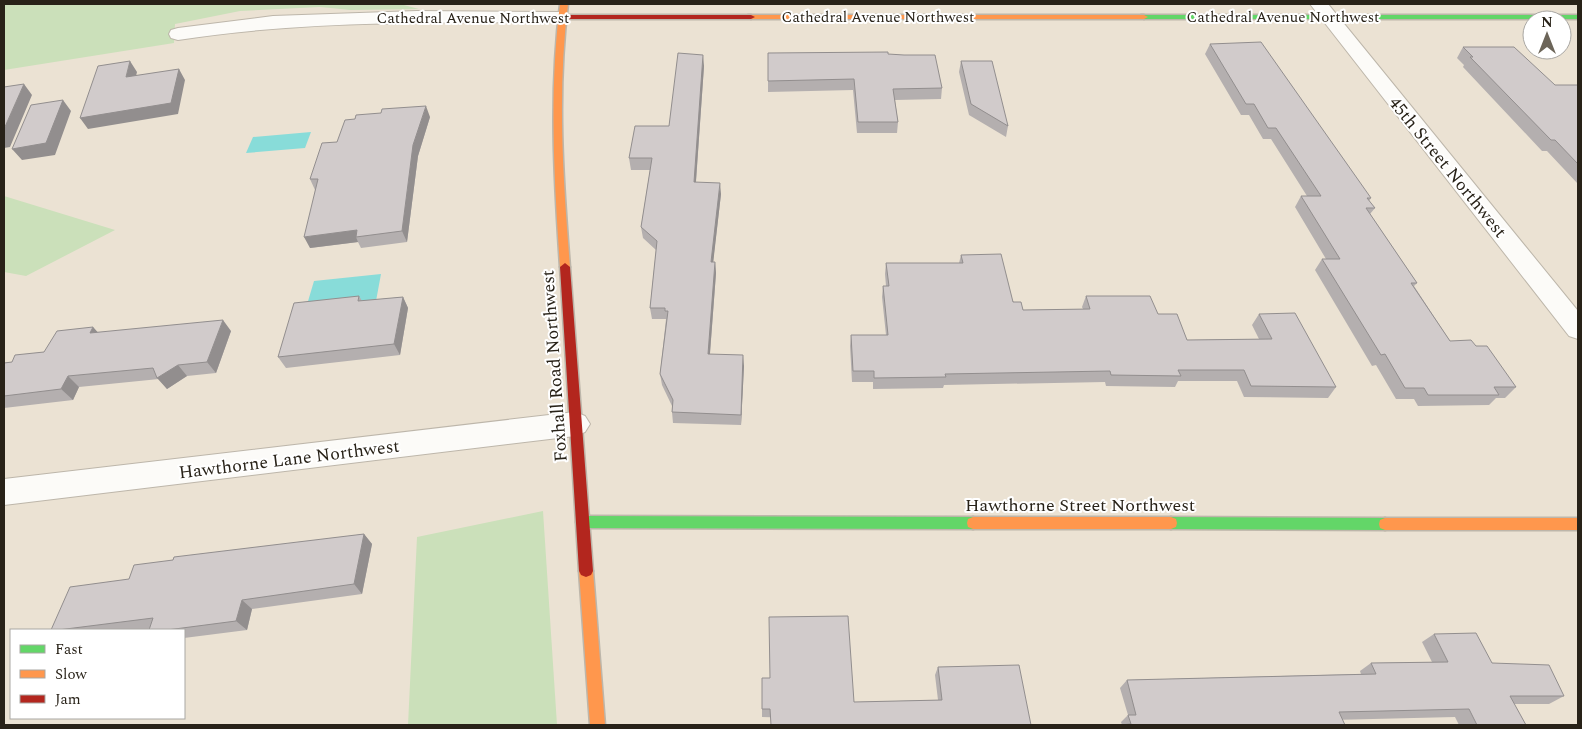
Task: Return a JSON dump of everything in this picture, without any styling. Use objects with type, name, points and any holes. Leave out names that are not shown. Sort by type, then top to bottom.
[{"type":"street","name":"Cathedral Avenue Northwest","points":[[178,34],[304,18],[563,11],[1324,10],[1578,17]]},
{"type":"street","name":"45th Street Northwest","points":[[1324,10],[1578,329]]},
{"type":"street","name":"Foxhall Road Northwest","points":[[563,11],[557,142],[575,424],[598,725]]},
{"type":"street","name":"Hawthorne Lane Northwest","points":[[4,492],[575,424]]},
{"type":"street","name":"Hawthorne Street Northwest","points":[[582,522],[1578,524]]},
{"type":"green space","points":[[4,4],[400,4],[419,9],[351,10],[320,7],[240,11],[175,24],[174,43],[4,70]]},
{"type":"green space","points":[[4,196],[115,230],[26,276],[4,272]]},
{"type":"green space","points":[[543,511],[557,725],[408,725],[417,537]]},
{"type":"water","points":[[311,132],[305,148],[246,153],[253,137]]},
{"type":"water","points":[[381,274],[376,301],[306,308],[314,281]]},
{"type":"building","points":[[1261,42],[1371,198],[1367,198],[1375,208],[1366,208],[1417,283],[1411,283],[1450,341],[1471,340],[1476,346],[1487,346],[1516,387],[1494,387],[1499,395],[1428,395],[1424,388],[1405,388],[1385,354],[1381,355],[1322,259],[1340,259],[1301,196],[1321,196],[1276,128],[1268,128],[1254,104],[1246,104],[1210,44]]},
{"type":"building","points":[[1463,47],[1514,47],[1522,54],[1522,60],[1528,60],[1555,85],[1578,85],[1578,164],[1555,140],[1551,140],[1470,57],[1473,57]]},
{"type":"building","points":[[888,52],[888,54],[935,55],[942,88],[893,89],[898,122],[858,122],[854,79],[768,81],[768,53]]},
{"type":"building","points":[[678,53],[703,55],[694,182],[720,183],[711,262],[715,262],[708,354],[743,355],[741,415],[672,412],[673,400],[660,374],[668,311],[665,311],[665,308],[650,308],[657,241],[641,227],[652,158],[629,158],[635,126],[669,126]]},
{"type":"building","points":[[130,61],[126,77],[179,69],[171,103],[80,118],[98,66]]},
{"type":"building","points":[[961,61],[992,61],[1008,126],[971,104]]},
{"type":"building","points":[[24,84],[4,129],[4,87]]},
{"type":"building","points":[[63,100],[46,143],[12,149],[31,105]]},
{"type":"building","points":[[426,106],[413,145],[402,231],[356,237],[357,230],[304,237],[318,179],[310,179],[322,143],[337,142],[345,120],[355,119],[356,115],[381,113],[382,109]]},
{"type":"building","points":[[1001,254],[1013,302],[1021,302],[1023,310],[1090,309],[1086,296],[1150,296],[1158,314],[1177,314],[1187,340],[1272,339],[1259,314],[1295,313],[1336,387],[1251,386],[1244,370],[1178,370],[1181,376],[1111,375],[1110,371],[945,374],[946,377],[874,378],[874,371],[853,371],[851,335],[888,335],[883,286],[889,286],[886,263],[963,263],[961,255]]},
{"type":"building","points":[[359,296],[358,301],[403,297],[394,344],[278,357],[294,303]]},
{"type":"building","points":[[223,320],[207,362],[178,365],[157,378],[153,368],[68,376],[61,389],[4,396],[4,363],[12,362],[15,355],[44,352],[57,331],[93,327],[90,333]]},
{"type":"building","points":[[364,534],[354,584],[242,600],[236,621],[175,629],[149,629],[153,618],[66,629],[51,629],[70,587],[129,579],[134,565],[173,560],[174,557]]},
{"type":"building","points":[[848,616],[854,702],[942,700],[938,667],[1019,665],[1031,725],[771,725],[770,709],[762,709],[762,678],[770,678],[769,617]]},
{"type":"building","points":[[1476,633],[1492,663],[1549,665],[1564,696],[1510,696],[1526,725],[1477,725],[1469,709],[1339,712],[1345,725],[1120,725],[1131,724],[1128,715],[1136,715],[1127,680],[1376,674],[1371,663],[1448,662],[1434,634]]},
{"type":"traffic: fast","points":[[1144,17],[1578,17]]},
{"type":"traffic: fast","points":[[582,522],[973,523]]},
{"type":"traffic: fast","points":[[1171,523],[1385,524]]},
{"type":"traffic: slow","points":[[564,4],[557,70],[557,136],[565,267]]},
{"type":"traffic: slow","points":[[751,17],[1144,17]]},
{"type":"traffic: slow","points":[[973,523],[1171,523]]},
{"type":"traffic: slow","points":[[1385,524],[1578,524]]},
{"type":"traffic: slow","points":[[586,571],[598,725]]},
{"type":"traffic: jam","points":[[561,17],[751,17]]},
{"type":"traffic: jam","points":[[565,267],[586,571]]}]
